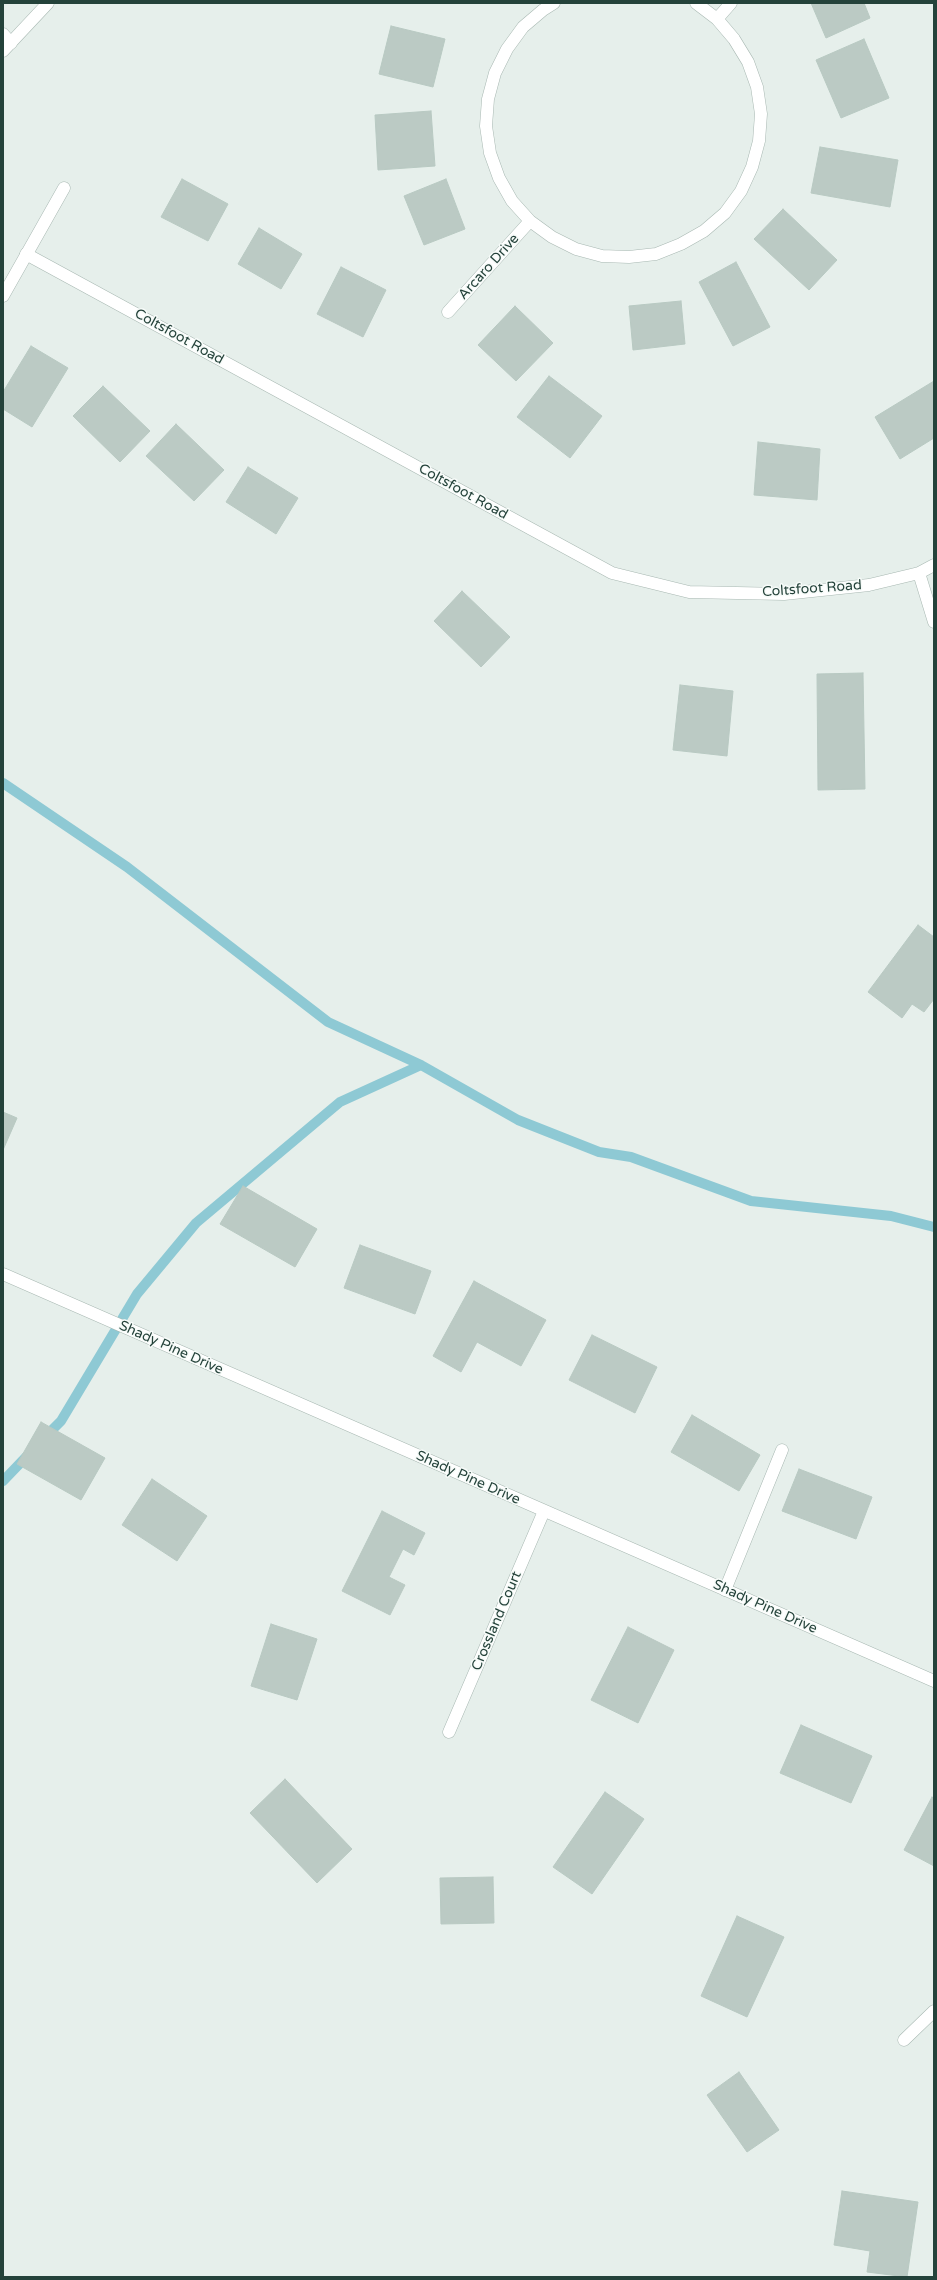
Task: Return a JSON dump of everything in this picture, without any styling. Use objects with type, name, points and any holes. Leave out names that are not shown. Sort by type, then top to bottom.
[{"type":"street","points":[[6,43],[48,3]]},
{"type":"street","name":"Arcaro Drive","points":[[554,3],[523,27],[507,49],[495,73],[488,99],[486,126],[490,153],[499,178],[512,201],[530,221],[552,237],[576,249],[602,256],[629,257],[656,254],[681,244],[704,231],[725,213],[741,191],[752,167],[759,141],[761,114],[757,88],[748,62],[734,39],[717,19],[696,3]]},
{"type":"street","points":[[717,19],[731,3]]},
{"type":"street","points":[[3,296],[64,188]]},
{"type":"street","name":"Arcaro Drive","points":[[448,312],[530,221]]},
{"type":"street","name":"Coltsfoot Road","points":[[26,254],[612,573],[689,592],[784,594],[869,585],[919,573],[934,565]]},
{"type":"street","points":[[919,573],[934,622]]},
{"type":"street","name":"Shady Pine Drive","points":[[3,1274],[934,1681]]},
{"type":"street","points":[[725,1590],[782,1450]]},
{"type":"street","name":"Crossland Court","points":[[449,1732],[544,1511]]},
{"type":"street","points":[[904,2040],[934,2011]]},
{"type":"building","points":[[811,3],[864,3],[870,18],[826,38]]},
{"type":"building","points":[[391,26],[445,39],[433,87],[379,74]]},
{"type":"building","points":[[864,39],[889,98],[841,118],[816,60]]},
{"type":"building","points":[[431,111],[435,166],[378,170],[375,115]]},
{"type":"building","points":[[820,147],[898,160],[890,207],[811,193]]},
{"type":"building","points":[[182,179],[228,204],[208,241],[161,217]]},
{"type":"building","points":[[446,179],[465,229],[424,245],[404,196]]},
{"type":"building","points":[[783,209],[837,260],[809,290],[754,239]]},
{"type":"building","points":[[259,228],[302,254],[281,289],[238,264]]},
{"type":"building","points":[[736,262],[770,327],[733,346],[699,282]]},
{"type":"building","points":[[341,267],[386,290],[363,337],[317,314]]},
{"type":"building","points":[[681,301],[685,344],[633,350],[629,306]]},
{"type":"building","points":[[515,306],[553,343],[516,381],[478,345]]},
{"type":"building","points":[[31,346],[68,368],[32,427],[3,409],[3,392]]},
{"type":"building","points":[[549,376],[602,416],[570,458],[517,417]]},
{"type":"building","points":[[934,381],[934,438],[900,459],[875,417]]},
{"type":"building","points":[[103,386],[150,431],[120,462],[73,416]]},
{"type":"building","points":[[176,424],[224,470],[194,501],[146,456]]},
{"type":"building","points":[[758,442],[820,449],[817,500],[754,495]]},
{"type":"building","points":[[248,467],[298,498],[276,534],[226,502]]},
{"type":"building","points":[[462,591],[510,637],[481,667],[434,621]]},
{"type":"building","points":[[863,673],[865,789],[818,790],[817,674]]},
{"type":"building","points":[[680,685],[733,691],[727,756],[673,750]]},
{"type":"building","points":[[918,925],[934,937],[934,999],[924,1012],[912,1004],[902,1018],[868,992]]},
{"type":"building","points":[[3,1112],[17,1118],[3,1150]]},
{"type":"building","points":[[243,1186],[317,1229],[295,1267],[220,1224]]},
{"type":"building","points":[[360,1245],[431,1271],[415,1314],[344,1288]]},
{"type":"building","points":[[474,1281],[546,1320],[521,1366],[477,1342],[461,1372],[433,1356]]},
{"type":"building","points":[[592,1335],[657,1367],[635,1413],[569,1380]]},
{"type":"building","points":[[692,1415],[760,1455],[739,1491],[671,1452]]},
{"type":"building","points":[[41,1422],[105,1458],[81,1500],[17,1464]]},
{"type":"building","points":[[799,1469],[872,1497],[856,1539],[782,1511]]},
{"type":"building","points":[[152,1479],[207,1516],[177,1561],[122,1525]]},
{"type":"building","points":[[382,1511],[425,1533],[414,1555],[403,1549],[389,1577],[405,1585],[390,1615],[342,1591]]},
{"type":"building","points":[[271,1624],[317,1639],[297,1700],[251,1686]]},
{"type":"building","points":[[628,1627],[674,1650],[638,1723],[591,1700]]},
{"type":"building","points":[[801,1725],[872,1756],[851,1803],[780,1773]]},
{"type":"building","points":[[285,1779],[352,1849],[317,1883],[250,1813]]},
{"type":"building","points":[[605,1792],[644,1819],[592,1894],[553,1867]]},
{"type":"building","points":[[932,1797],[934,1799],[934,1866],[904,1850]]},
{"type":"building","points":[[493,1877],[494,1923],[441,1924],[440,1878]]},
{"type":"building","points":[[737,1916],[784,1937],[747,2017],[701,1996]]},
{"type":"building","points":[[739,2072],[779,2130],[747,2152],[707,2095]]},
{"type":"building","points":[[842,2191],[918,2202],[907,2277],[867,2272],[870,2251],[834,2245]]},
{"type":"waterway","points":[[3,783],[127,867],[328,1022],[421,1065],[518,1120],[599,1152],[631,1157],[751,1201],[891,1216],[934,1227]]},
{"type":"waterway","points":[[44,1438],[61,1421],[137,1294],[196,1223],[340,1102],[421,1065]]},
{"type":"waterway","points":[[3,1481],[27,1456]]}]
